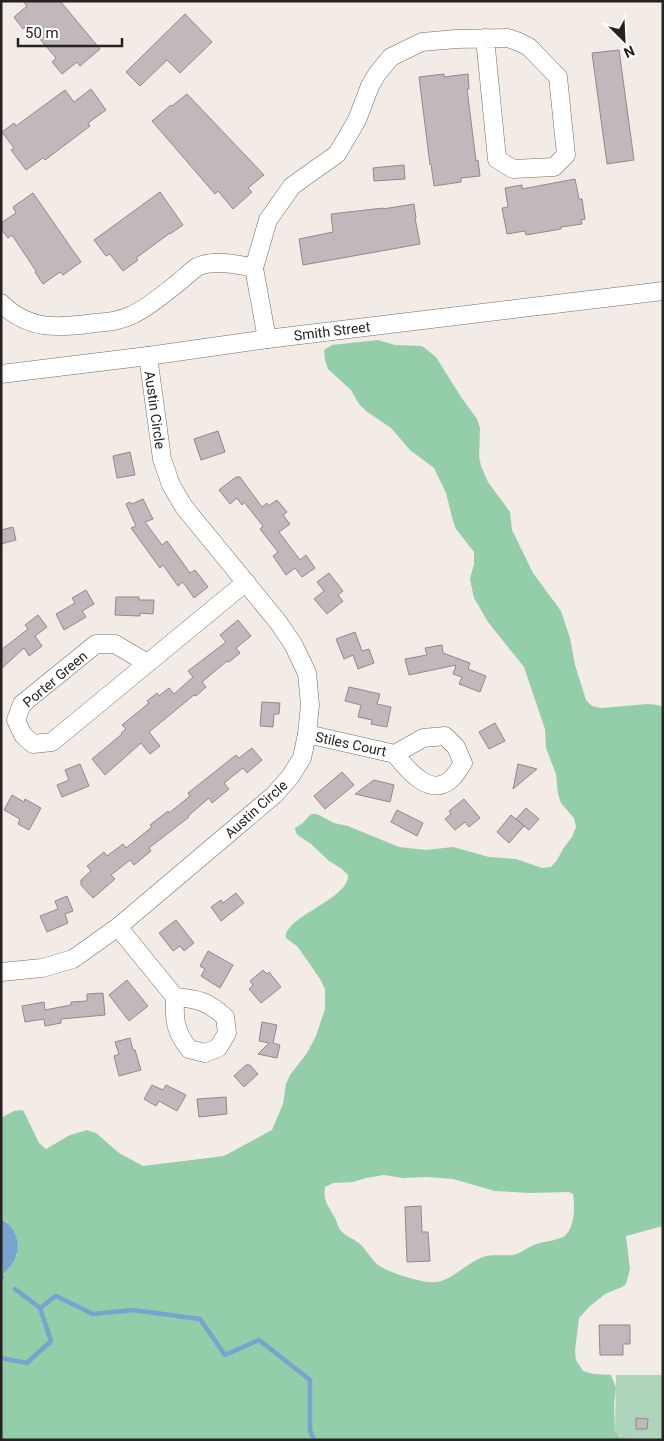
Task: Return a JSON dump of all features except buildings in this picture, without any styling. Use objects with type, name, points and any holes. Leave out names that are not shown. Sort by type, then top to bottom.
[{"type":"street","points":[[266,339],[254,268],[268,220],[292,186],[337,154],[357,120],[370,86],[391,57],[422,42],[456,39],[485,38],[508,38],[529,47],[558,77],[566,155],[554,167],[513,169],[497,159],[485,38]]},
{"type":"street","points":[[1,303],[24,319],[47,327],[117,321],[141,310],[198,267],[216,263],[233,263],[254,268]]},
{"type":"street","name":"Smith Street","points":[[1,374],[266,339],[663,291]]},
{"type":"street","name":"Austin Circle","points":[[1,972],[42,968],[73,959],[118,927],[274,795],[290,777],[302,758],[308,734],[310,705],[307,673],[293,644],[278,622],[184,507],[171,485],[162,459],[148,356]]},
{"type":"street","name":"Porter Green","points":[[147,663],[115,644],[96,644],[22,704],[16,720],[22,735],[33,744],[52,742],[246,582]]},
{"type":"street","name":"Stiles Court","points":[[308,734],[395,754]]},
{"type":"street","points":[[118,927],[175,997]]},
{"type":"green space","points":[[378,340],[395,345],[422,346],[436,357],[477,419],[480,428],[479,456],[488,482],[510,512],[512,530],[533,573],[561,611],[586,700],[592,706],[601,708],[648,704],[663,707],[663,1226],[626,1236],[630,1269],[626,1284],[605,1294],[579,1318],[575,1351],[576,1360],[583,1371],[593,1374],[611,1375],[616,1388],[614,1404],[615,1432],[619,1436],[632,1440],[1,1440],[1,1276],[17,1255],[7,1222],[1,1219],[1,1118],[14,1111],[23,1110],[39,1143],[46,1149],[70,1135],[87,1130],[96,1133],[119,1153],[143,1166],[224,1156],[272,1130],[283,1104],[286,1084],[316,1036],[325,1009],[325,989],[320,979],[298,947],[286,938],[288,930],[295,923],[339,892],[346,884],[348,875],[299,836],[295,828],[312,814],[317,814],[334,823],[348,826],[399,847],[426,850],[453,847],[489,857],[516,859],[542,868],[551,867],[557,860],[572,837],[576,827],[574,818],[561,803],[558,794],[556,774],[546,748],[545,729],[524,667],[488,622],[474,598],[470,579],[474,564],[474,552],[456,529],[446,493],[434,468],[410,450],[391,428],[366,411],[359,404],[351,390],[328,369],[324,350],[332,345]],"holes":[[[384,1175],[403,1178],[453,1179],[495,1191],[530,1193],[569,1192],[573,1194],[574,1199],[572,1223],[567,1234],[563,1237],[534,1245],[513,1255],[483,1257],[442,1281],[430,1282],[406,1277],[378,1265],[361,1245],[342,1232],[325,1196],[325,1187],[333,1183],[353,1182]]]},
{"type":"green space","points":[[616,1375],[663,1375],[662,1440],[622,1440],[622,1436],[615,1434]]},
{"type":"water","points":[[1,1219],[11,1227],[18,1245],[11,1266],[1,1276]]},
{"type":"waterway","points":[[15,1289],[40,1308]]},
{"type":"waterway","points":[[1,1358],[27,1363],[51,1341],[40,1308],[56,1296],[93,1314],[133,1310],[200,1319],[225,1355],[259,1340],[310,1380],[310,1430],[314,1440]]}]
